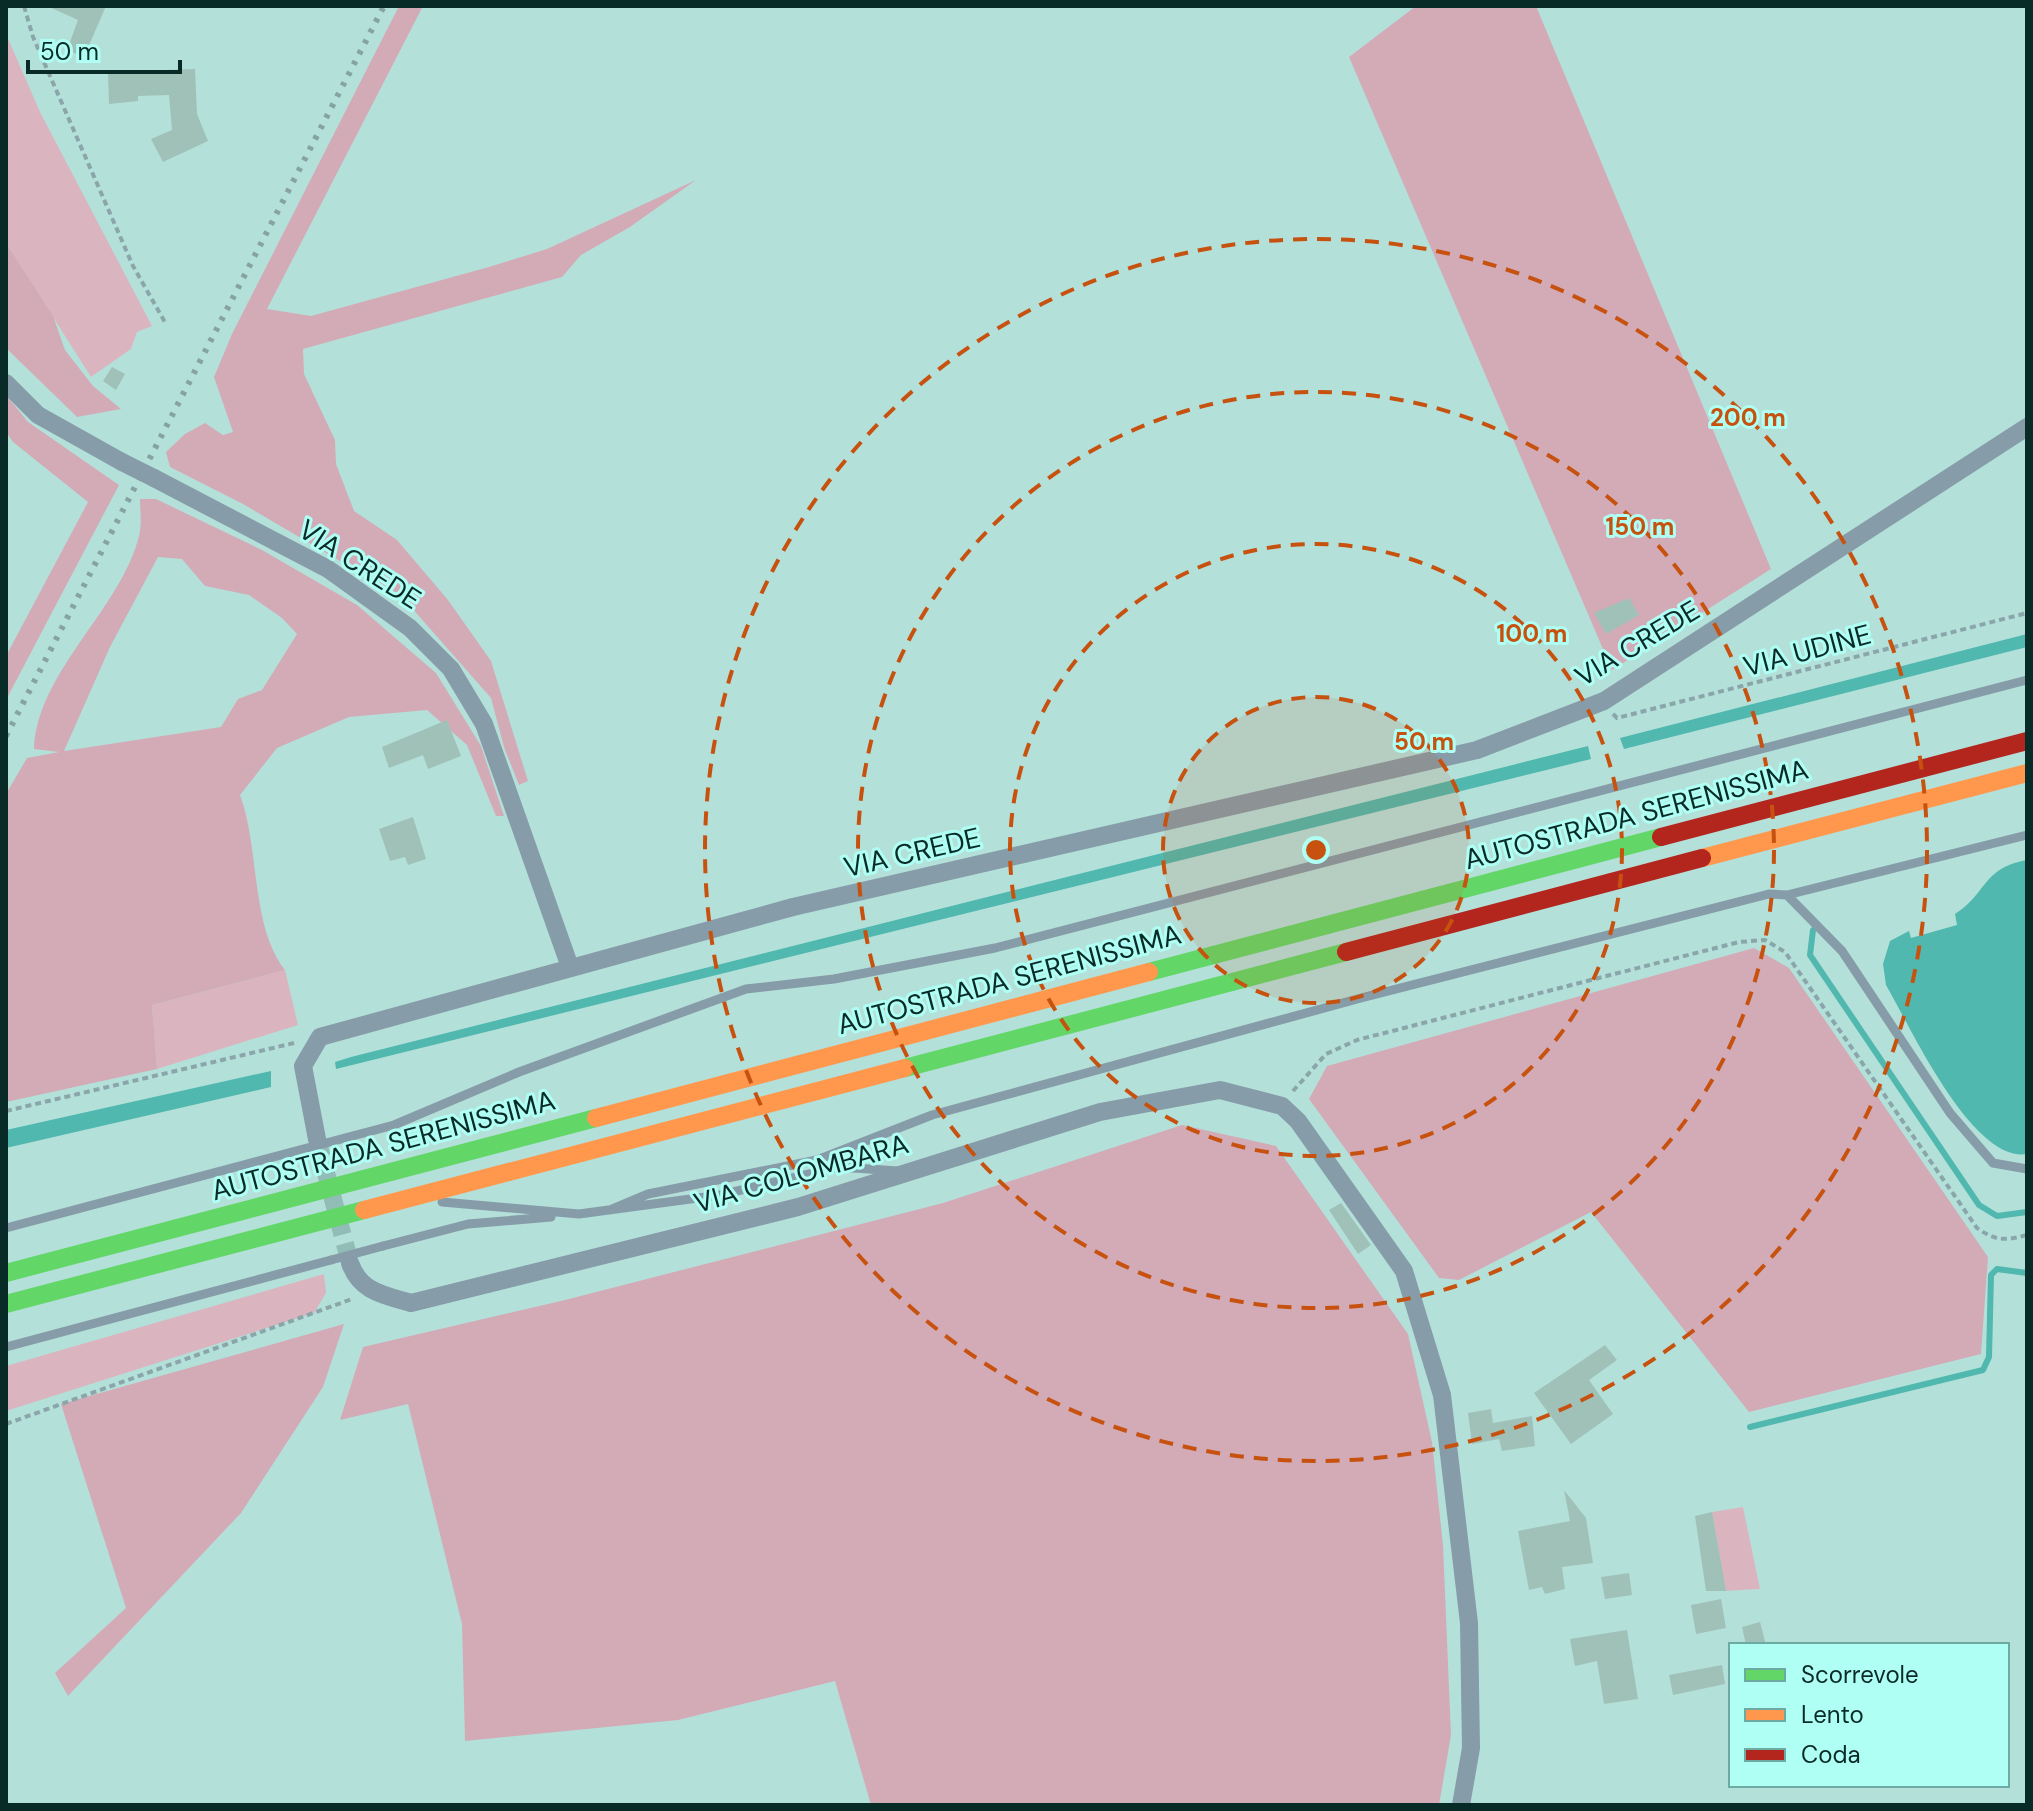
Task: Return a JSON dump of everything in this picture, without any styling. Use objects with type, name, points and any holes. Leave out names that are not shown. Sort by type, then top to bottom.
[{"type":"highway","name":"AUTOSTRADA SERENISSIMA","points":[[6,1273],[2027,741]]},
{"type":"highway","name":"AUTOSTRADA SERENISSIMA","points":[[6,1304],[2027,773]]},
{"type":"street","name":"VIA CREDE","points":[[6,383],[38,415],[328,569],[410,628],[451,669],[484,724],[570,967],[793,907],[1477,750],[1604,701],[2027,427]]},
{"type":"street","points":[[317,1139],[303,1066],[320,1037],[570,967]]},
{"type":"street","name":"VIA COLOMBARA","points":[[373,1292],[411,1303],[463,1293],[798,1207],[1100,1112],[1220,1090],[1282,1106]]},
{"type":"street","points":[[1282,1106],[1298,1121],[1404,1271],[1442,1395],[1455,1482],[1470,1652],[1471,1748],[1461,1805]]},
{"type":"street","points":[[340,1262],[360,1284],[373,1292]]},
{"type":"lane","points":[[6,1228],[394,1125],[519,1072],[746,989],[834,979],[995,948],[2027,680]]},
{"type":"lane","points":[[610,1210],[648,1194],[817,1160],[932,1115],[1361,998],[1769,894],[1787,895],[2027,835]]},
{"type":"lane","points":[[1787,895],[1842,951],[1950,1113],[1993,1163],[2027,1169]]},
{"type":"lane","points":[[6,1347],[340,1262],[383,1246],[468,1224],[579,1214],[720,1195],[839,1167],[910,1171]]},
{"type":"lane","points":[[406,1199],[579,1214]]},
{"type":"path","points":[[24,6],[33,37],[133,266],[166,324]]},
{"type":"path","name":"VIA UDINE","points":[[1604,701],[1617,718],[2027,613]]},
{"type":"path","points":[[1282,1106],[1326,1054],[1357,1040],[1704,949],[1765,940],[1785,952],[1977,1228],[1990,1237],[2006,1241],[2027,1235]]},
{"type":"path","points":[[6,1111],[320,1037]]},
{"type":"path","points":[[6,1424],[373,1292]]},
{"type":"shaded area","points":[[399,6],[423,6],[267,309],[311,316],[489,267],[547,249],[696,180],[630,227],[581,255],[562,277],[303,349],[304,374],[335,440],[336,464],[354,511],[397,540],[448,600],[491,661],[528,781],[519,785],[504,747],[491,698],[403,598],[243,504],[170,467],[166,452],[185,434],[205,423],[223,435],[233,432],[214,377],[232,334]]},
{"type":"shaded area","points":[[1416,6],[1536,6],[1771,569],[1612,670],[1349,57]]},
{"type":"shaded area","points":[[6,34],[40,112],[152,326],[137,332],[131,349],[91,377],[6,243]]},
{"type":"shaded area","points":[[6,243],[53,316],[65,350],[93,386],[121,409],[77,417],[6,348]]},
{"type":"shaded area","points":[[6,395],[28,422],[119,485],[6,700],[6,656],[88,502],[13,442],[6,432]]},
{"type":"shaded area","points":[[140,499],[156,499],[262,550],[357,605],[436,673],[481,746],[504,816],[496,816],[467,745],[427,710],[349,717],[277,748],[240,795],[251,838],[266,931],[285,970],[152,1005],[157,1069],[6,1102],[6,794],[27,758],[59,752],[34,749],[39,721],[64,667],[129,563],[140,532]],"holes":[[[158,557],[182,559],[205,586],[249,595],[282,618],[297,634],[262,690],[238,699],[221,727],[64,751],[110,647]]]},
{"type":"shaded area","points":[[1754,948],[1789,968],[1988,1257],[1981,1354],[1749,1412],[1591,1212],[1459,1280],[1439,1278],[1309,1099],[1327,1066]]},
{"type":"shaded area","points":[[285,970],[298,1025],[157,1069],[152,1005]]},
{"type":"shaded area","points":[[1182,1125],[1276,1146],[1408,1334],[1432,1442],[1443,1545],[1451,1735],[1439,1805],[871,1805],[835,1681],[678,1720],[465,1741],[462,1624],[408,1404],[340,1420],[363,1347],[565,1300],[943,1203]]},
{"type":"shaded area","points":[[324,1274],[326,1293],[314,1313],[6,1411],[6,1366]]},
{"type":"shaded area","points":[[344,1324],[323,1387],[241,1513],[68,1696],[55,1673],[126,1608],[61,1404]]},
{"type":"shaded area","points":[[1743,1507],[1760,1589],[1725,1591],[1712,1512]]},
{"type":"water","points":[[2027,634],[2027,647],[1624,749],[1620,738]]},
{"type":"water","points":[[1588,746],[1591,759],[336,1069],[335,1062],[351,1057]]},
{"type":"water","points":[[2027,860],[2027,1154],[2006,1151],[1985,1137],[1965,1115],[1927,1059],[1886,985],[1883,964],[1890,941],[1909,931],[1911,938],[1957,925],[1955,914],[1993,875]]},
{"type":"water","points":[[271,1071],[271,1087],[6,1148],[6,1130]]},
{"type":"building","points":[[47,6],[106,6],[84,57],[67,50],[78,20]]},
{"type":"building","points":[[195,69],[197,114],[208,141],[163,162],[151,139],[172,130],[169,95],[138,96],[138,101],[109,104],[108,72]]},
{"type":"building","points":[[112,367],[125,374],[116,390],[103,381]]},
{"type":"building","points":[[1629,598],[1639,615],[1606,634],[1594,613]]},
{"type":"building","points":[[447,720],[461,756],[428,769],[423,755],[389,768],[382,747]]},
{"type":"building","points":[[413,817],[426,859],[408,865],[405,857],[390,861],[379,829]]},
{"type":"building","points":[[1341,1203],[1371,1245],[1358,1254],[1329,1210]]},
{"type":"building","points":[[1605,1345],[1617,1360],[1589,1380],[1613,1414],[1571,1444],[1534,1393]]},
{"type":"building","points":[[1491,1409],[1493,1423],[1532,1416],[1535,1446],[1502,1451],[1499,1439],[1472,1444],[1468,1413]]},
{"type":"building","points":[[1564,1490],[1586,1518],[1593,1563],[1562,1567],[1565,1589],[1545,1594],[1542,1587],[1529,1590],[1518,1531],[1570,1521]]},
{"type":"building","points":[[1712,1512],[1726,1591],[1706,1591],[1695,1516]]},
{"type":"building","points":[[1629,1573],[1632,1595],[1605,1599],[1601,1577]]},
{"type":"building","points":[[1721,1599],[1726,1628],[1696,1634],[1691,1605]]},
{"type":"building","points":[[1760,1622],[1765,1643],[1746,1643],[1742,1627]]},
{"type":"building","points":[[1627,1630],[1638,1699],[1604,1704],[1597,1661],[1575,1666],[1570,1639]]},
{"type":"building","points":[[1722,1665],[1725,1684],[1673,1695],[1669,1675]]},
{"type":"waterway","points":[[1813,930],[1810,955],[1979,1205],[1997,1216],[2027,1212]]},
{"type":"waterway","points":[[1750,1427],[1983,1370],[1989,1357],[1991,1275],[1997,1269],[2027,1273]]},
{"type":"tunnel","points":[[317,1139],[350,1263]]},
{"type":"railway","points":[[6,736],[384,6]]},
{"type":"traffic: fast","points":[[1149,972],[1661,837]]},
{"type":"traffic: fast","points":[[905,1068],[1346,952]]},
{"type":"traffic: fast","points":[[6,1273],[596,1118]]},
{"type":"traffic: fast","points":[[6,1304],[364,1210]]},
{"type":"traffic: slow","points":[[1702,858],[2027,773]]},
{"type":"traffic: slow","points":[[596,1118],[1149,972]]},
{"type":"traffic: slow","points":[[364,1210],[905,1068]]},
{"type":"traffic: jam","points":[[1661,837],[2027,741]]},
{"type":"traffic: jam","points":[[1346,952],[1702,858]]}]
